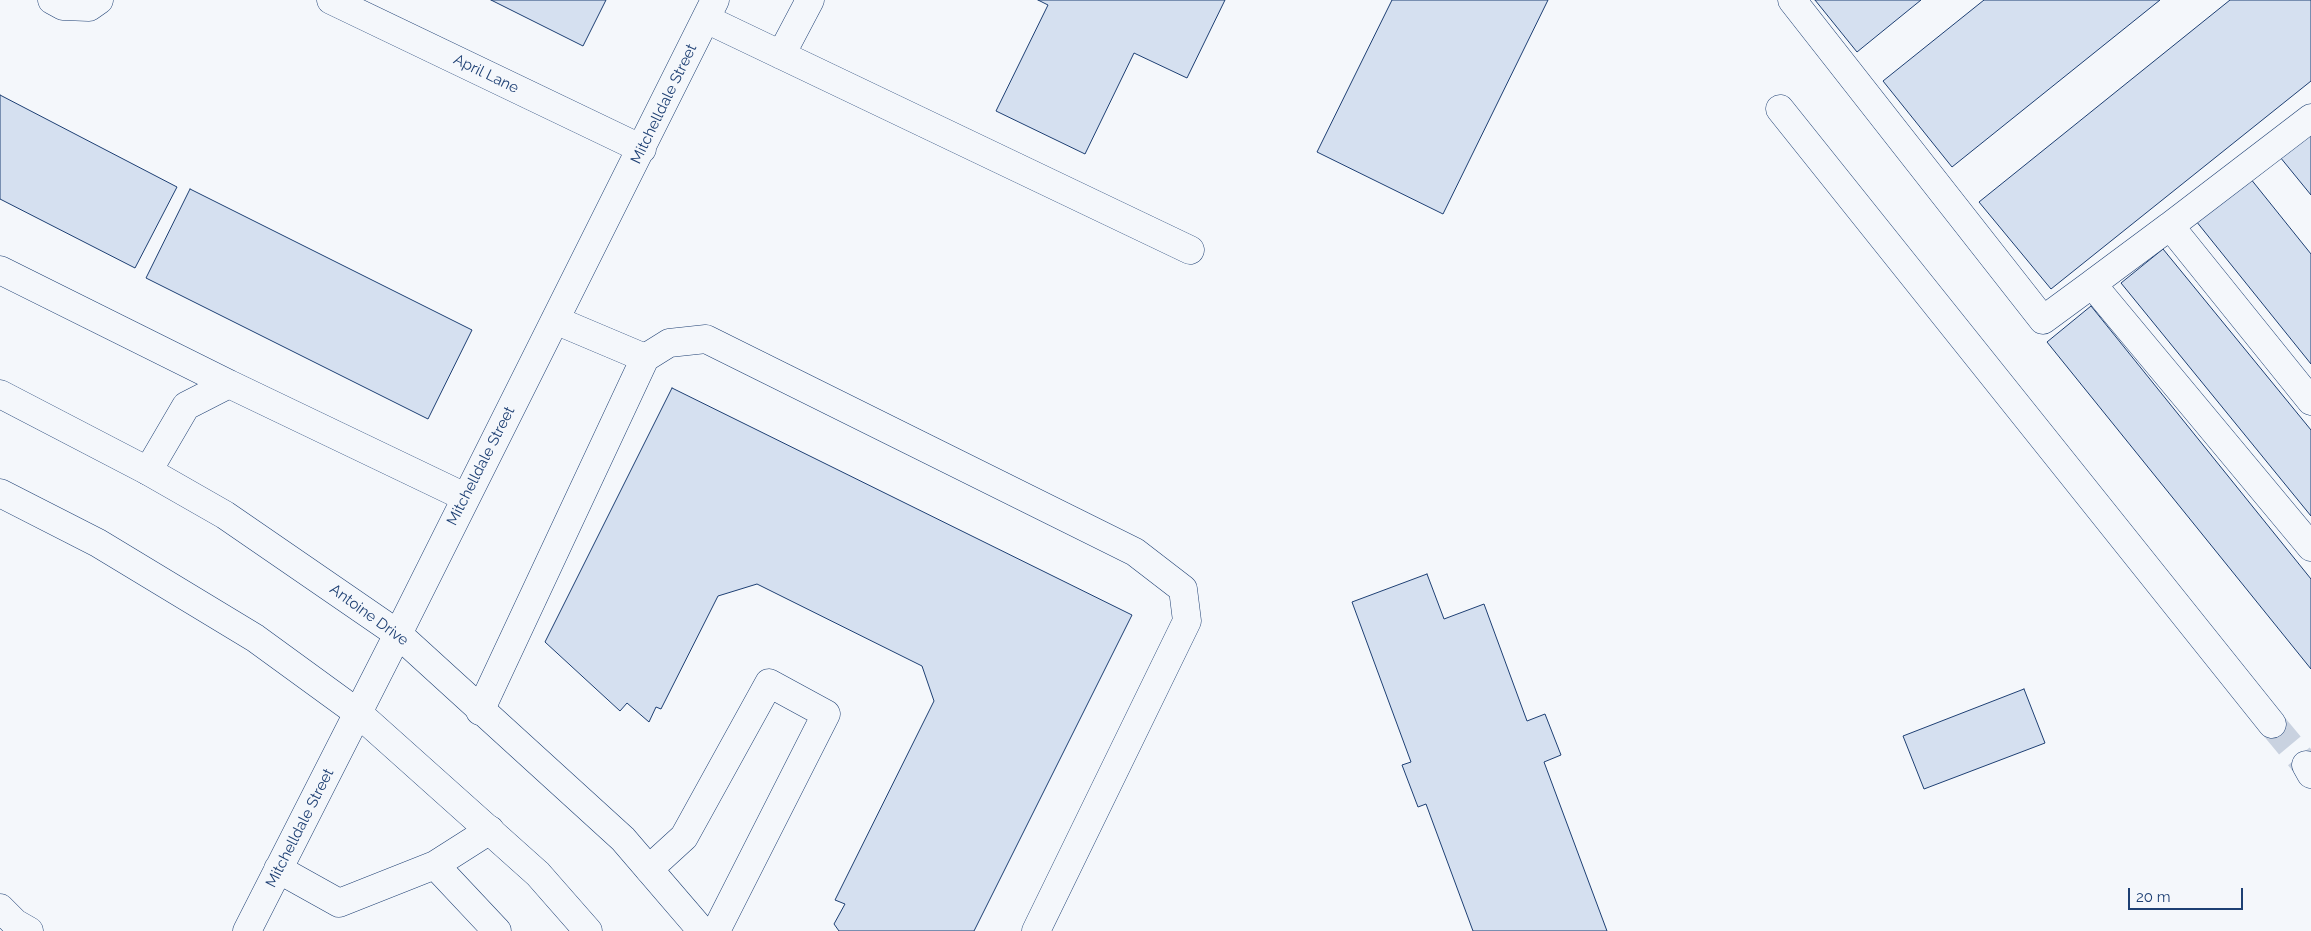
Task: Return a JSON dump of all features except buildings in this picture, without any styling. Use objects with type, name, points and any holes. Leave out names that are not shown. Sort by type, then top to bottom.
[{"type":"main road","points":[[52,0],[63,6],[89,7],[99,0]]},
{"type":"main road","name":"April Lane","points":[[331,0],[642,149]]},
{"type":"main road","points":[[781,55],[810,0]]},
{"type":"main road","points":[[1792,0],[2043,320],[2311,118]]},
{"type":"main road","points":[[710,10],[781,55],[1190,250]]},
{"type":"main road","name":"Mitchelldale Street","points":[[247,931],[642,149],[710,10]]},
{"type":"main road","points":[[1780,109],[2272,724]]},
{"type":"main road","points":[[2170,226],[2311,401]]},
{"type":"main road","points":[[0,270],[229,384],[465,497]]},
{"type":"main road","points":[[2092,284],[2311,548]]},
{"type":"main road","points":[[555,320],[645,358]]},
{"type":"main road","points":[[480,711],[645,358],[669,343],[706,339],[1135,552],[1183,588],[1187,621],[1036,931]]},
{"type":"main road","points":[[148,471],[186,406],[229,384]]},
{"type":"main road","name":"Antoine Drive","points":[[0,394],[148,471],[226,515],[398,634],[480,711],[623,839],[702,931]]},
{"type":"main road","points":[[0,493],[98,543],[255,638],[358,713],[538,874],[588,931]]},
{"type":"main road","points":[[649,869],[684,837],[769,683],[826,714],[716,931]]},
{"type":"main road","points":[[278,869],[339,903],[435,865],[490,830]]},
{"type":"main road","points":[[435,865],[497,931]]},
{"type":"main road","points":[[0,908],[14,923],[29,931]]},
{"type":"tunnel","points":[[2272,724],[2306,765]]}]
